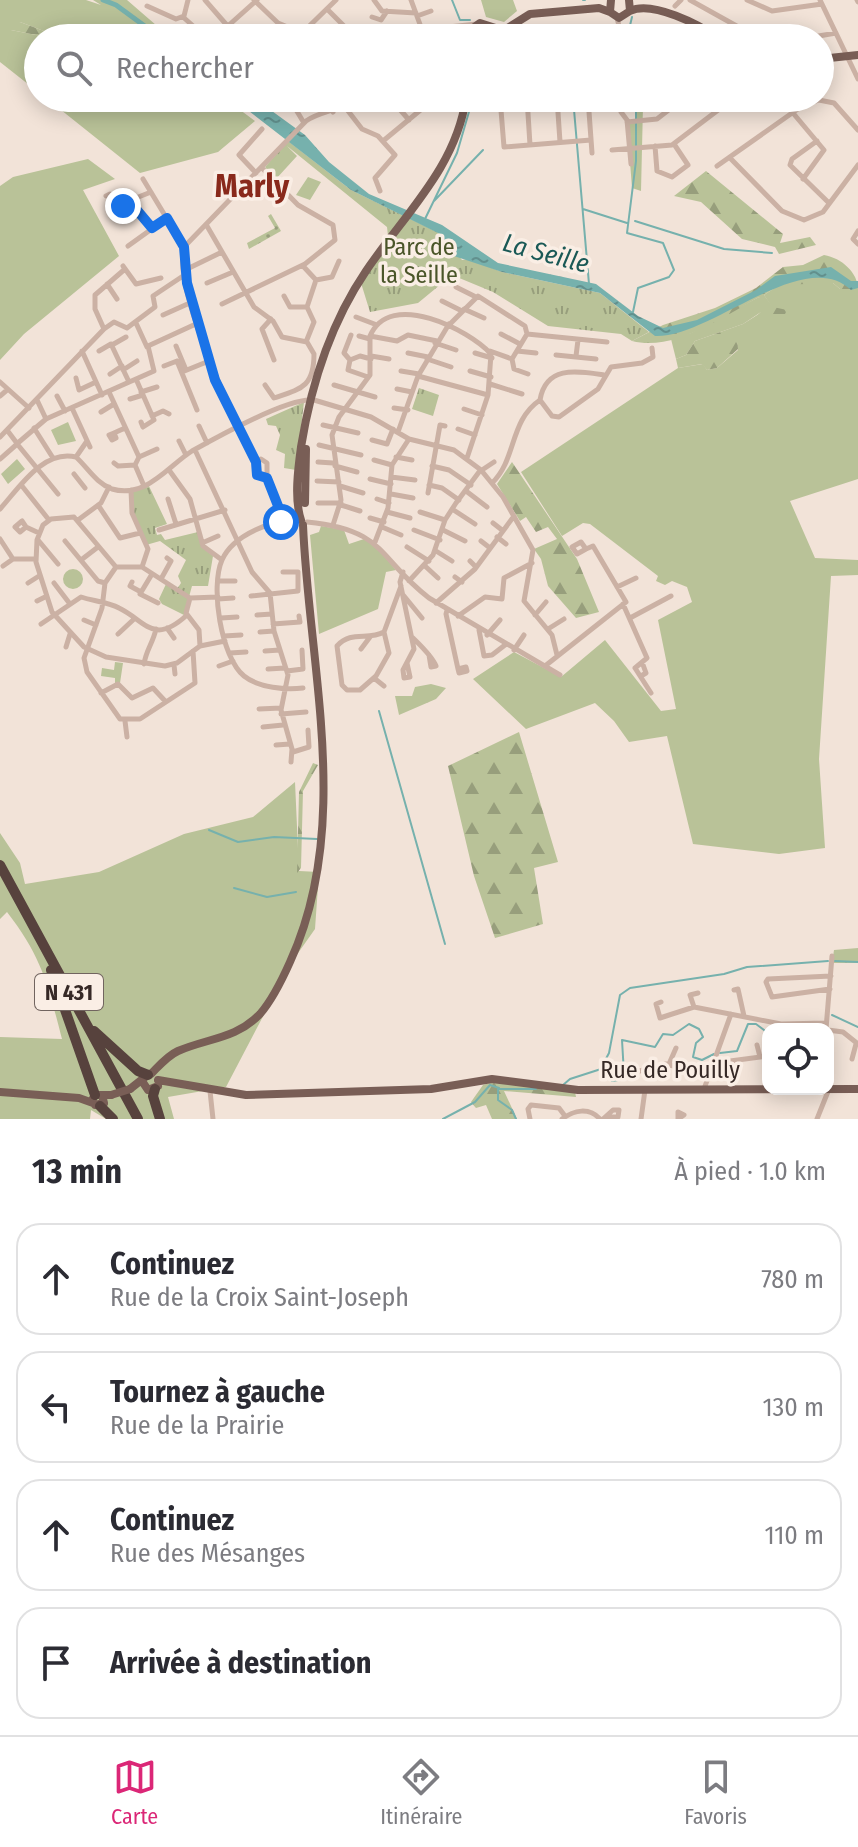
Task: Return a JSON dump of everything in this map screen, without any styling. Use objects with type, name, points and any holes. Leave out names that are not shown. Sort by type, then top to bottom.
[{"type":"highway","name":"N 431","points":[[0,865],[135,1119]]},
{"type":"highway","name":"N 431","points":[[0,874],[135,1119]]},
{"type":"highway","points":[[45,957],[100,1099],[113,1119]]},
{"type":"highway","points":[[80,1012],[106,1043],[152,1081],[160,1119]]},
{"type":"main road","points":[[513,24],[530,14],[590,8],[610,0],[621,14]]},
{"type":"main road","points":[[621,14],[629,0],[696,24]]},
{"type":"main road","points":[[590,8],[621,14],[640,7],[654,9]]},
{"type":"main road","points":[[478,24],[488,24]]},
{"type":"main road","points":[[834,57],[858,55]]},
{"type":"main road","points":[[455,130],[459,112]]},
{"type":"main road","points":[[0,1092],[100,1099],[152,1081],[160,1065],[177,1051],[236,1032],[261,1012],[287,969],[310,908],[320,861],[324,809],[304,522],[305,469],[312,400],[327,346],[363,275],[434,180],[459,112]]},
{"type":"main road","name":"Rue de Pouilly","points":[[152,1081],[255,1095],[421,1090],[492,1079],[578,1090],[709,1084],[762,1086]]},
{"type":"main road","name":"Rue de Pouilly","points":[[834,1089],[858,1089]]},
{"type":"street","points":[[183,17],[188,0]]},
{"type":"street","points":[[205,0],[228,24]]},
{"type":"street","points":[[312,24],[336,0]]},
{"type":"street","points":[[374,0],[380,10],[417,15],[431,11]]},
{"type":"street","points":[[411,0],[420,24]]},
{"type":"street","points":[[675,6],[681,0]]},
{"type":"street","points":[[747,0],[770,11],[821,2],[832,24]]},
{"type":"street","points":[[769,0],[770,11]]},
{"type":"street","points":[[695,1],[734,24]]},
{"type":"street","points":[[230,24],[254,2],[280,24]]},
{"type":"street","points":[[147,6],[171,19],[183,17]]},
{"type":"street","points":[[327,9],[342,24]]},
{"type":"street","points":[[372,17],[381,20],[387,11]]},
{"type":"street","points":[[621,14],[622,24]]},
{"type":"street","points":[[183,17],[191,24]]},
{"type":"street","points":[[834,29],[858,79]]},
{"type":"street","points":[[834,104],[856,123]]},
{"type":"street","points":[[296,112],[302,125]]},
{"type":"street","points":[[184,247],[302,125],[324,112]]},
{"type":"street","points":[[349,112],[362,129],[383,141],[395,155],[375,178],[380,191]]},
{"type":"street","points":[[402,112],[409,120]]},
{"type":"street","points":[[383,141],[419,112]]},
{"type":"street","points":[[501,112],[502,145],[591,140]]},
{"type":"street","points":[[528,112],[530,145]]},
{"type":"street","points":[[558,112],[560,142]]},
{"type":"street","points":[[589,112],[592,153]]},
{"type":"street","points":[[621,112],[627,122],[633,148],[631,164]]},
{"type":"street","points":[[627,122],[657,119],[666,112]]},
{"type":"street","points":[[612,150],[674,144],[713,112]]},
{"type":"street","points":[[717,166],[793,113],[823,153],[803,179]]},
{"type":"street","points":[[222,304],[304,265],[336,238],[333,225],[298,205],[239,155],[262,129]]},
{"type":"street","points":[[817,141],[791,160],[791,167],[829,203]]},
{"type":"street","points":[[655,146],[657,171],[673,177],[688,165],[674,144]]},
{"type":"street","points":[[731,159],[791,217],[811,218],[829,203],[858,165]]},
{"type":"street","points":[[143,179],[184,247],[190,303],[209,361],[256,462],[258,476],[267,478]]},
{"type":"street","points":[[121,204],[151,192]]},
{"type":"street","points":[[106,196],[110,194],[121,204],[124,217],[136,209]]},
{"type":"street","points":[[131,199],[152,228]]},
{"type":"street","points":[[128,246],[167,218]]},
{"type":"street","points":[[207,226],[254,307],[273,321],[283,339],[306,342]]},
{"type":"street","points":[[858,231],[853,239],[858,244]]},
{"type":"street","points":[[0,437],[104,329],[114,322],[127,328],[136,323],[156,305],[153,296],[186,272],[222,252]]},
{"type":"street","points":[[316,280],[332,277],[339,261]]},
{"type":"street","points":[[304,265],[316,280]]},
{"type":"street","points":[[104,329],[94,301],[96,292],[124,267],[136,284],[161,278]]},
{"type":"street","points":[[207,283],[233,272]]},
{"type":"street","points":[[265,385],[271,396],[298,391],[307,384],[314,357],[306,342],[314,322],[307,307],[316,280]]},
{"type":"street","points":[[107,284],[117,299]]},
{"type":"street","points":[[456,287],[500,308],[525,326],[527,334],[512,359],[515,370],[528,374]]},
{"type":"street","points":[[284,296],[290,307],[307,307]]},
{"type":"street","points":[[372,440],[387,444],[408,410],[418,375],[436,342],[474,296]]},
{"type":"street","points":[[442,301],[484,318]]},
{"type":"street","points":[[163,315],[190,303]]},
{"type":"street","points":[[356,317],[377,325],[412,316],[450,324],[471,334],[491,355],[488,395],[467,458]]},
{"type":"street","points":[[273,321],[264,328],[264,338],[274,360]]},
{"type":"street","points":[[0,459],[46,419],[155,370],[136,323]]},
{"type":"street","points":[[147,347],[198,323]]},
{"type":"street","points":[[333,525],[341,504],[340,484],[331,446],[334,426],[369,376],[372,357],[370,337],[377,325]]},
{"type":"street","points":[[501,334],[520,344]]},
{"type":"street","points":[[527,334],[607,342]]},
{"type":"street","points":[[350,360],[344,353],[355,335],[397,341],[408,335],[456,350]]},
{"type":"street","points":[[99,351],[109,343],[112,345],[126,337]]},
{"type":"street","points":[[576,356],[578,340]]},
{"type":"street","points":[[112,345],[129,382]]},
{"type":"street","points":[[176,346],[197,410]]},
{"type":"street","points":[[540,400],[552,416],[559,417],[598,389],[604,375],[614,366],[643,363],[653,357],[652,348]]},
{"type":"street","points":[[82,351],[96,382],[114,404],[139,457]]},
{"type":"street","points":[[517,351],[536,353]]},
{"type":"street","points":[[408,353],[451,367]]},
{"type":"street","points":[[475,353],[512,359]]},
{"type":"street","points":[[556,355],[596,359]]},
{"type":"street","points":[[350,360],[360,356],[389,359]]},
{"type":"street","points":[[164,366],[179,360]]},
{"type":"street","points":[[350,360],[348,370],[379,377]]},
{"type":"street","points":[[110,374],[137,361]]},
{"type":"street","points":[[184,371],[209,361]]},
{"type":"street","points":[[401,371],[488,395]]},
{"type":"street","points":[[470,371],[491,377]]},
{"type":"street","points":[[492,483],[506,466],[521,418],[540,400],[546,383],[556,374],[604,375]]},
{"type":"street","points":[[76,378],[79,390],[96,382]]},
{"type":"street","points":[[136,379],[153,423],[143,427],[141,422]]},
{"type":"street","points":[[0,382],[29,408]]},
{"type":"street","points":[[490,384],[522,394]]},
{"type":"street","points":[[334,385],[375,397]]},
{"type":"street","points":[[130,399],[157,387]]},
{"type":"street","points":[[397,389],[412,392]]},
{"type":"street","points":[[0,396],[7,390]]},
{"type":"street","points":[[282,395],[286,404]]},
{"type":"street","points":[[57,396],[65,411]]},
{"type":"street","points":[[37,400],[46,419]]},
{"type":"street","points":[[76,457],[94,478],[109,487],[131,490],[144,486],[207,443],[286,404],[312,400],[345,409],[396,430],[409,439],[435,444],[467,458],[481,470],[514,516],[533,550],[524,599],[548,629],[557,655]]},
{"type":"street","points":[[101,412],[114,404]]},
{"type":"street","points":[[485,404],[493,406]]},
{"type":"street","points":[[0,509],[37,469],[53,458],[76,457],[88,444],[72,408]]},
{"type":"street","points":[[394,408],[408,410]]},
{"type":"street","points":[[464,409],[482,415]]},
{"type":"street","points":[[152,416],[163,411],[169,414]]},
{"type":"street","points":[[479,424],[487,426]]},
{"type":"street","points":[[323,425],[358,433]]},
{"type":"street","points":[[445,426],[440,425],[435,444],[429,489],[442,488],[459,500]]},
{"type":"street","points":[[199,426],[207,443]]},
{"type":"street","points":[[34,428],[53,458]]},
{"type":"street","points":[[114,433],[125,428]]},
{"type":"street","points":[[458,429],[475,435]]},
{"type":"street","points":[[7,430],[58,494]]},
{"type":"street","points":[[375,542],[391,494],[392,465],[409,439]]},
{"type":"street","points":[[179,441],[186,455]]},
{"type":"street","points":[[472,443],[481,446]]},
{"type":"street","points":[[319,445],[361,455]]},
{"type":"street","points":[[144,486],[135,465],[139,457],[157,449]]},
{"type":"street","points":[[195,450],[239,541],[270,595],[274,628],[286,669],[281,711],[293,752],[291,762]]},
{"type":"street","points":[[396,457],[412,460]]},
{"type":"street","points":[[256,462],[261,459],[267,463],[267,478],[284,521]]},
{"type":"street","points":[[374,460],[392,465]]},
{"type":"street","points":[[318,462],[357,472]]},
{"type":"street","points":[[384,632],[370,637],[355,635],[341,641],[337,649],[342,685],[347,690],[360,690],[374,678],[389,653],[384,632],[405,576],[427,564],[436,551],[445,520],[452,509],[481,470],[494,462]]},
{"type":"street","points":[[114,463],[118,466],[135,465]]},
{"type":"street","points":[[432,466],[449,470],[487,507]]},
{"type":"street","points":[[169,470],[185,488],[202,543],[222,561],[230,563]]},
{"type":"street","points":[[74,474],[84,486],[94,478]]},
{"type":"street","points":[[370,479],[415,480]]},
{"type":"street","points":[[317,481],[340,484],[363,493]]},
{"type":"street","points":[[22,486],[49,520]]},
{"type":"street","points":[[78,520],[98,505],[109,487]]},
{"type":"street","points":[[131,490],[132,513],[148,549],[142,567]]},
{"type":"street","points":[[391,494],[413,498]]},
{"type":"street","points":[[0,495],[6,503]]},
{"type":"street","points":[[168,499],[176,524]]},
{"type":"street","points":[[377,499],[389,503]]},
{"type":"street","points":[[318,503],[341,504],[360,511]]},
{"type":"street","points":[[98,505],[120,538],[140,533]]},
{"type":"street","points":[[452,509],[475,524]]},
{"type":"street","points":[[159,530],[225,510]]},
{"type":"street","points":[[387,512],[410,518]]},
{"type":"street","points":[[420,512],[445,520]]},
{"type":"street","points":[[233,598],[190,598],[142,567],[116,567],[78,520],[68,516],[49,520],[38,536],[36,559],[45,597],[55,616],[87,648],[106,657],[144,664],[174,665],[200,646],[241,635]]},
{"type":"street","points":[[436,603],[476,567],[514,516]]},
{"type":"street","points":[[370,518],[401,535]]},
{"type":"street","points":[[303,688],[286,688],[251,680],[233,661],[225,638],[218,598],[222,561],[239,541],[284,521],[333,525],[375,542],[396,562],[405,576],[436,603],[560,675]]},
{"type":"street","points":[[493,523],[502,530]]},
{"type":"street","points":[[26,527],[38,536],[58,564]]},
{"type":"street","points":[[414,530],[440,540]]},
{"type":"street","points":[[443,530],[465,541]]},
{"type":"street","points":[[202,543],[218,536]]},
{"type":"street","points":[[497,537],[506,544]]},
{"type":"street","points":[[0,539],[13,559]]},
{"type":"street","points":[[65,541],[98,581],[105,583]]},
{"type":"street","points":[[481,541],[490,548]]},
{"type":"street","points":[[545,666],[626,602],[600,554],[593,546],[586,549]]},
{"type":"street","points":[[81,560],[98,547]]},
{"type":"street","points":[[407,547],[438,578]]},
{"type":"street","points":[[436,551],[452,561]]},
{"type":"street","points":[[485,555],[491,559]]},
{"type":"street","points":[[161,579],[171,561],[167,558]]},
{"type":"street","points":[[3,566],[13,559],[36,559]]},
{"type":"street","points":[[470,561],[476,567]]},
{"type":"street","points":[[502,599],[504,578],[532,563]]},
{"type":"street","points":[[116,567],[105,583],[103,604],[87,648],[86,669],[118,717],[125,721],[142,718],[197,680],[193,651]]},
{"type":"street","points":[[251,596],[293,594],[300,588],[298,572],[283,572]]},
{"type":"street","points":[[141,592],[152,574]]},
{"type":"street","points":[[27,582],[39,576]]},
{"type":"street","points":[[245,578],[259,577]]},
{"type":"street","points":[[455,577],[462,582]]},
{"type":"street","points":[[617,587],[636,578]]},
{"type":"street","points":[[218,581],[235,581]]},
{"type":"street","points":[[132,582],[130,586],[158,603]]},
{"type":"street","points":[[54,583],[70,604]]},
{"type":"street","points":[[401,586],[414,651],[407,663]]},
{"type":"street","points":[[403,596],[422,618]]},
{"type":"street","points":[[630,618],[671,596]]},
{"type":"street","points":[[37,601],[45,597]]},
{"type":"street","points":[[41,624],[81,597],[117,606],[133,620],[156,629],[167,628],[187,615],[190,598]]},
{"type":"street","points":[[458,616],[485,597],[509,601]]},
{"type":"street","points":[[535,615],[546,602]]},
{"type":"street","points":[[623,604],[647,658],[635,668],[651,693]]},
{"type":"street","points":[[447,610],[458,669]]},
{"type":"street","points":[[257,615],[272,614]]},
{"type":"street","points":[[187,615],[198,629],[200,646]]},
{"type":"street","points":[[260,632],[300,622],[299,616]]},
{"type":"street","points":[[221,618],[237,617]]},
{"type":"street","points":[[548,629],[564,619]]},
{"type":"street","points":[[84,620],[96,625]]},
{"type":"street","points":[[118,634],[133,620]]},
{"type":"street","points":[[488,635],[498,621]]},
{"type":"street","points":[[295,623],[295,630]]},
{"type":"street","points":[[167,628],[174,638]]},
{"type":"street","points":[[144,664],[147,650],[153,646],[156,629]]},
{"type":"street","points":[[479,630],[484,656],[492,655],[505,645]]},
{"type":"street","points":[[66,647],[70,634]]},
{"type":"street","points":[[515,650],[523,636]]},
{"type":"street","points":[[361,649],[370,637]]},
{"type":"street","points":[[412,637],[429,655]]},
{"type":"street","points":[[265,651],[280,650]]},
{"type":"street","points":[[268,669],[303,669],[302,650]]},
{"type":"street","points":[[230,653],[246,652]]},
{"type":"street","points":[[219,666],[233,661]]},
{"type":"street","points":[[174,665],[175,674]]},
{"type":"street","points":[[374,678],[384,686]]},
{"type":"street","points":[[101,693],[118,684],[132,698],[153,688],[166,702]]},
{"type":"street","points":[[259,709],[306,712]]},
{"type":"street","points":[[125,721],[127,737]]},
{"type":"street","points":[[263,727],[283,725]]},
{"type":"street","points":[[293,752],[309,747],[308,730]]},
{"type":"street","points":[[276,745],[290,744]]},
{"type":"street","points":[[827,1023],[831,958]]},
{"type":"street","points":[[830,989],[772,997],[766,982],[768,979],[831,976]]},
{"type":"street","points":[[734,990],[738,989],[744,1016]]},
{"type":"street","points":[[694,1007],[690,995],[698,993]]},
{"type":"street","points":[[661,1002],[656,1004],[660,1018],[694,1007],[776,1023]]},
{"type":"street","points":[[632,1073],[669,1064],[709,1084],[731,1014]]},
{"type":"street","points":[[834,1029],[843,1032],[857,1044],[854,1056]]},
{"type":"street","points":[[715,1063],[760,1057],[757,1045]]},
{"type":"street","points":[[669,1064],[676,1048]]},
{"type":"street","points":[[644,1060],[646,1069]]},
{"type":"street","points":[[641,1119],[645,1089]]},
{"type":"street","points":[[210,1091],[213,1119]]},
{"type":"street","points":[[817,1119],[823,1095]]},
{"type":"street","points":[[530,1119],[528,1108],[531,1105],[559,1108],[564,1118],[578,1111],[603,1118]]},
{"type":"green space","points":[[0,0],[86,0],[101,5],[93,0],[127,0],[155,24],[20,22],[11,30],[24,33],[24,81],[0,62]]},
{"type":"green space","points":[[481,0],[513,0],[517,11],[504,22],[486,17]]},
{"type":"green space","points":[[9,23],[25,24],[24,33],[11,30]]},
{"type":"green space","points":[[64,112],[243,112],[255,121],[218,152],[140,173]]},
{"type":"green space","points":[[635,112],[643,112],[641,191],[632,188],[627,122],[636,121]]},
{"type":"green space","name":"Parc de la Seille","points":[[288,141],[351,190],[443,235],[462,260],[469,259],[502,272],[600,293],[649,332],[632,341],[621,334],[548,326],[493,292],[452,275],[418,303],[370,312],[361,283],[389,245],[387,227],[287,146],[297,156],[276,179],[265,167]]},
{"type":"green space","points":[[88,159],[115,179],[83,190],[119,256],[24,334],[0,360],[0,186],[13,177]]},
{"type":"green space","points":[[706,171],[783,234],[780,243],[810,237],[816,245],[779,254],[775,247],[742,239],[701,202],[674,196]]},
{"type":"green space","points":[[308,177],[321,182],[310,200],[296,195]]},
{"type":"green space","points":[[271,214],[281,231],[249,249],[247,243],[275,228],[268,216]]},
{"type":"green space","points":[[824,255],[848,267],[858,289],[840,289],[833,283],[779,285],[764,295],[773,307],[787,310],[785,314],[761,319],[737,334],[738,349],[717,368],[707,370],[702,364],[678,368],[676,359],[686,355],[695,341],[743,324],[765,310],[759,297],[682,337],[648,343],[632,341],[663,325],[715,308],[756,288],[783,267],[803,265]]},
{"type":"green space","points":[[833,283],[840,289],[858,289],[858,479],[790,501],[815,558],[858,560],[858,575],[831,576],[819,759],[825,848],[779,854],[693,844],[667,736],[629,742],[614,721],[595,703],[526,729],[473,679],[514,652],[561,677],[605,640],[661,711],[676,709],[658,620],[692,602],[687,587],[672,581],[665,585],[656,581],[658,576],[590,524],[583,523],[562,536],[521,472],[678,368],[703,364],[707,370],[717,368],[738,350],[736,334],[761,312],[743,324],[695,341],[686,355],[676,359],[671,339],[691,333],[759,297],[772,307],[764,295],[779,285]]},
{"type":"green space","points":[[419,388],[439,395],[433,416],[412,409]]},
{"type":"green space","points":[[304,402],[296,470],[284,468],[285,454],[276,450],[280,435],[276,426],[268,425],[266,419]]},
{"type":"green space","points":[[68,422],[76,441],[58,445],[51,430]]},
{"type":"green space","points":[[17,459],[25,469],[8,484],[1,474]]},
{"type":"green space","points":[[512,462],[577,559],[599,612],[576,618],[548,586],[541,559],[534,549],[557,539],[548,527],[536,532],[526,517],[520,521],[497,484]]},
{"type":"green space","points":[[148,484],[167,524],[155,528],[157,535],[161,534],[165,540],[198,532],[203,547],[213,556],[208,586],[192,586],[184,615],[162,604],[159,599],[166,584],[177,589],[181,583],[178,576],[186,560],[160,541],[146,545],[132,513],[131,490]]},
{"type":"green space","points":[[321,526],[344,530],[349,544],[364,539],[374,544],[396,570],[386,572],[378,609],[319,634],[310,535],[319,532]]},
{"type":"green space","points":[[73,569],[80,572],[83,579],[80,586],[73,589],[66,586],[63,579],[66,572]]},
{"type":"green space","points":[[115,662],[123,663],[120,683],[115,683],[115,678],[101,676],[102,668],[114,670]]},
{"type":"green space","points":[[431,684],[446,688],[436,699],[399,715],[395,696],[412,696],[415,687]]},
{"type":"green space","points":[[519,732],[558,862],[534,868],[543,924],[495,938],[474,876],[448,766]]},
{"type":"green space","points":[[313,763],[318,765],[303,791],[301,868],[297,873],[299,792]]},
{"type":"green space","points":[[295,782],[299,871],[319,872],[315,929],[291,963],[226,1087],[168,1097],[174,1119],[106,1119],[91,1110],[90,1119],[0,1119],[0,1037],[62,1039],[48,987],[36,958],[7,912],[0,919],[0,833],[20,863],[25,884],[99,872],[184,834],[253,817]]},
{"type":"green space","points":[[858,948],[858,963],[832,963],[834,950]]},
{"type":"green space","points":[[496,1081],[575,1092],[576,1097],[504,1091],[517,1119],[492,1119],[486,1105],[476,1108],[471,1102],[483,1085]]},
{"type":"water","points":[[250,112],[273,112],[305,135],[329,162],[369,194],[442,225],[498,263],[596,284],[638,316],[663,328],[697,320],[756,290],[775,276],[831,267],[851,281],[858,281],[858,288],[851,290],[831,279],[808,278],[783,285],[677,333],[655,336],[600,293],[502,272],[451,255],[442,235],[351,190]]},
{"type":"waterway","name":"La Seille","points":[[103,0],[116,5],[142,24]]},
{"type":"waterway","points":[[452,0],[460,20],[470,20]]},
{"type":"waterway","points":[[630,24],[632,17]]},
{"type":"waterway","points":[[425,219],[457,153],[469,112]]},
{"type":"waterway","points":[[574,112],[589,284]]},
{"type":"waterway","points":[[633,312],[638,288],[669,277],[674,270],[663,243],[627,233],[636,161],[636,112]]},
{"type":"waterway","points":[[434,201],[483,150]]},
{"type":"waterway","points":[[583,209],[627,223]]},
{"type":"waterway","points":[[635,221],[724,249],[772,253]]},
{"type":"waterway","points":[[379,711],[445,944]]},
{"type":"waterway","points":[[209,830],[238,842],[274,837],[317,839]]},
{"type":"waterway","points":[[234,888],[267,897],[296,892]]},
{"type":"waterway","points":[[601,1068],[609,1053],[620,995],[630,988],[724,974],[747,967],[828,961]]},
{"type":"waterway","points":[[835,961],[858,962]]},
{"type":"waterway","points":[[832,1015],[858,1027]]},
{"type":"waterway","points":[[563,1085],[570,1079],[601,1069],[612,1081],[618,1080],[624,1074],[622,1040],[655,1047],[663,1034],[673,1035],[689,1024],[699,1029],[703,1037],[696,1043],[693,1057],[702,1060],[714,1054]]},
{"type":"waterway","points":[[720,1053],[737,1051],[748,1024],[756,1024],[762,1028]]},
{"type":"waterway","points":[[443,1119],[475,1102],[490,1085],[499,1088]]},
{"type":"waterway","points":[[516,1119],[512,1110],[498,1100],[498,1089],[536,1089]]},
{"type":"district","name":"Marly","points":[[252,186]]},
{"type":"route","points":[[123,206],[126,214],[136,209],[152,228],[167,218],[184,247],[182,252],[187,283],[214,375],[256,462],[257,475],[267,478],[270,492],[282,514],[284,521],[281,522]]}]
